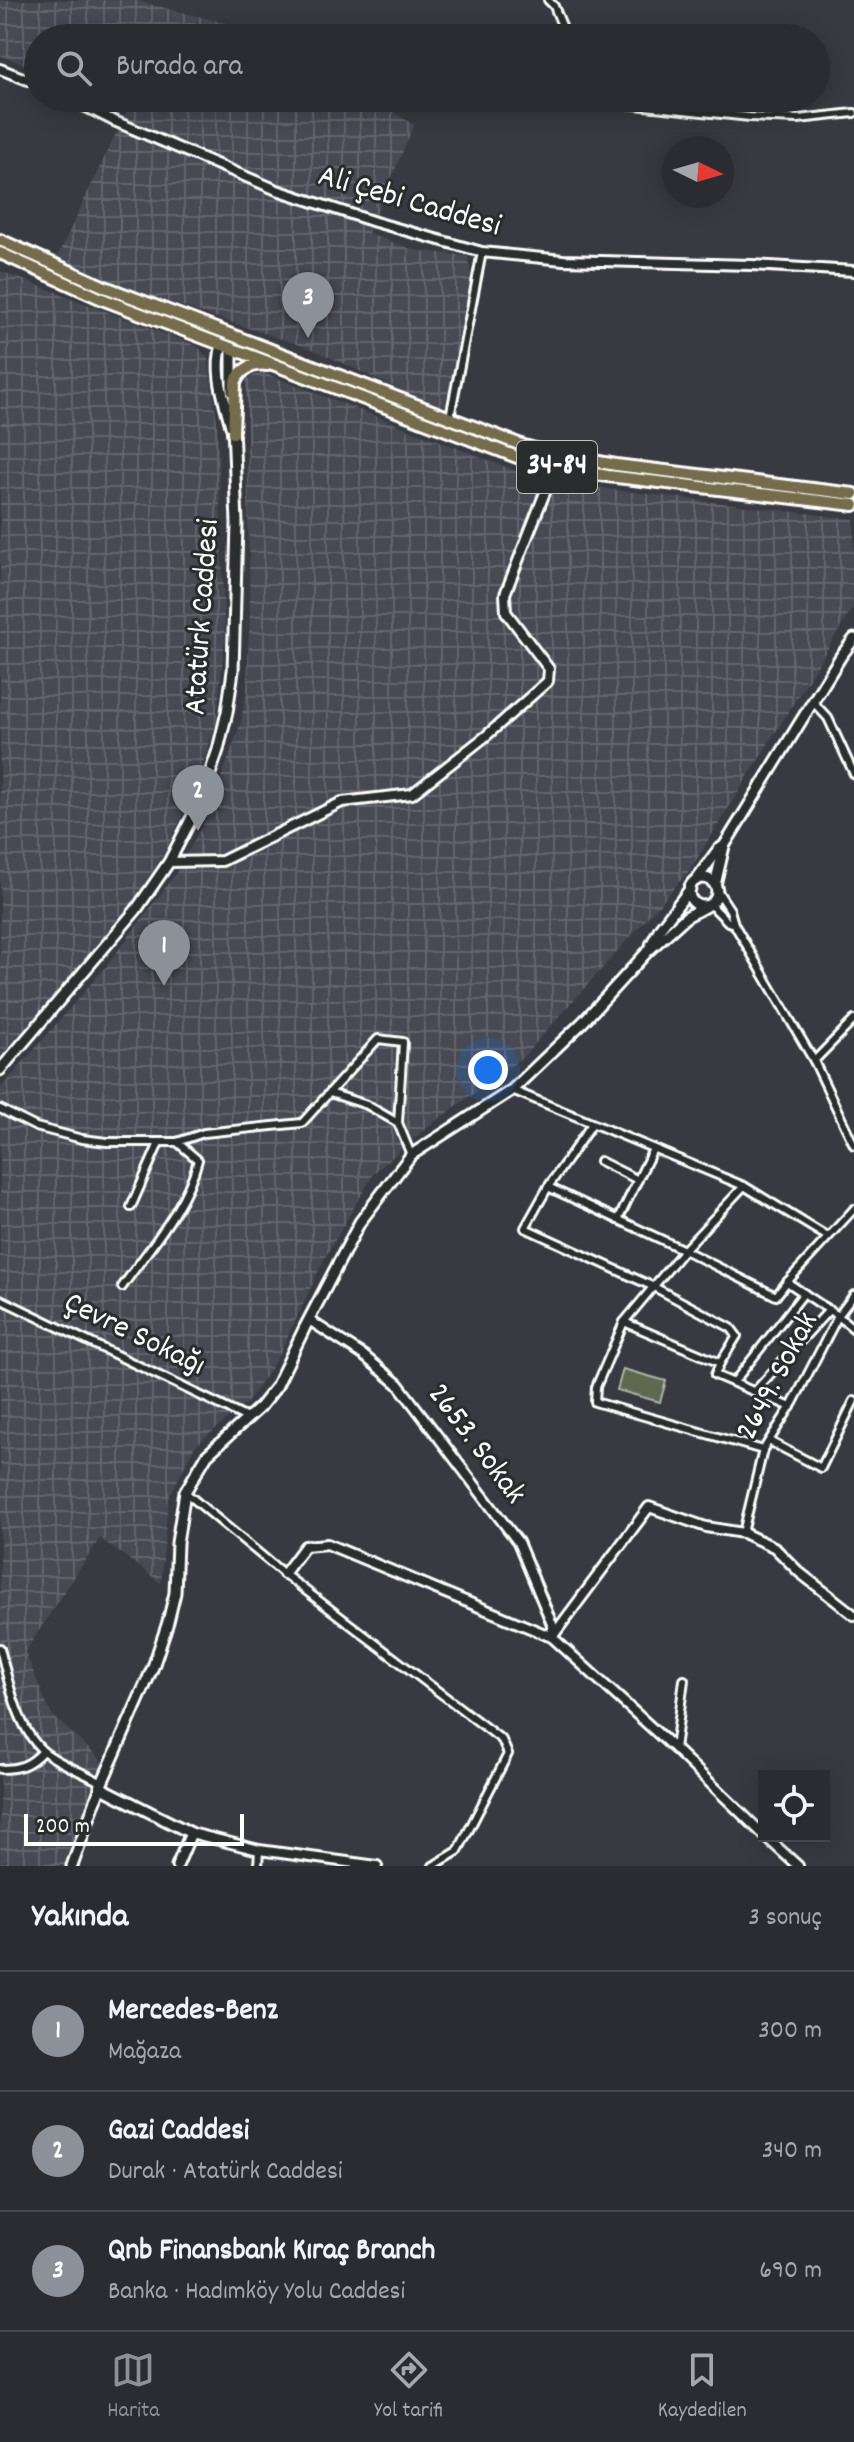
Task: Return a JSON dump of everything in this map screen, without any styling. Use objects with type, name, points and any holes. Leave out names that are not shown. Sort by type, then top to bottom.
[{"type":"main road","name":"34-84","points":[[0,240],[275,365],[494,449],[555,467],[608,476],[854,505]]},
{"type":"main road","name":"34-84","points":[[0,253],[102,299],[230,343],[295,360],[524,446],[578,459],[854,494]]},
{"type":"main road","name":"Atatürk Caddesi","points":[[0,1070],[136,910],[169,862],[201,800],[218,750],[233,671],[237,523],[230,343]]},
{"type":"main road","points":[[233,433],[238,376],[252,366],[275,365]]},
{"type":"main road","points":[[72,1866],[101,1785],[153,1667],[168,1622],[175,1593],[177,1543],[185,1492],[207,1455],[260,1407],[276,1387],[360,1222],[411,1155],[512,1090],[583,1022],[648,951],[686,917],[716,898],[724,846],[854,639]]},
{"type":"main road","points":[[648,951],[660,928],[724,846]]},
{"type":"main road","points":[[692,885],[699,879],[709,879],[716,888]]},
{"type":"main road","points":[[692,885],[694,902],[708,905]]},
{"type":"main road","points":[[101,1785],[191,1833],[177,1866]]},
{"type":"street","points":[[548,0],[561,24]]},
{"type":"street","points":[[0,69],[24,78]]},
{"type":"street","name":"Ali Çebi Caddesi","points":[[96,112],[277,190],[375,222],[499,256],[854,271]]},
{"type":"street","points":[[702,112],[798,119],[854,113]]},
{"type":"street","points":[[449,419],[482,252]]},
{"type":"street","points":[[169,862],[222,861],[342,802],[412,794],[486,736],[548,681],[549,669],[506,612],[505,594],[555,467]]},
{"type":"street","points":[[813,702],[828,718],[854,774]]},
{"type":"street","points":[[716,888],[814,1061],[854,1145]]},
{"type":"street","points":[[708,905],[734,924]]},
{"type":"street","points":[[814,1061],[854,1020]]},
{"type":"street","points":[[0,1109],[36,1127],[107,1142],[177,1142],[204,1133],[302,1123],[378,1039],[403,1042],[398,1123],[411,1155]]},
{"type":"street","points":[[512,1090],[744,1186],[828,1237]]},
{"type":"street","points":[[330,1093],[367,1105],[398,1123]]},
{"type":"street","points":[[592,1124],[548,1187],[525,1228],[654,1287],[731,1328],[737,1336],[715,1375],[791,1407]]},
{"type":"street","points":[[122,1287],[184,1198],[194,1174],[198,1160],[177,1142]]},
{"type":"street","points":[[131,1207],[159,1143]]},
{"type":"street","points":[[618,1220],[653,1149]]},
{"type":"street","points":[[600,1161],[638,1180]]},
{"type":"street","points":[[744,1186],[684,1250],[624,1322],[596,1387],[595,1402],[763,1450]]},
{"type":"street","points":[[548,1187],[776,1296],[854,1209]]},
{"type":"street","points":[[787,1282],[854,1329]]},
{"type":"street","points":[[734,1382],[804,1293]]},
{"type":"street","name":"2649. Sokak","points":[[743,1533],[763,1450],[791,1407],[838,1316],[854,1295]]},
{"type":"street","name":"Çevre Sokağı","points":[[0,1299],[247,1418]]},
{"type":"street","points":[[755,1391],[829,1310]]},
{"type":"street","name":"2653. Sokak","points":[[309,1320],[363,1355],[398,1384],[518,1542],[552,1624],[552,1637]]},
{"type":"street","points":[[624,1322],[720,1363]]},
{"type":"street","points":[[769,1441],[821,1468],[854,1401]]},
{"type":"street","points":[[185,1492],[284,1574],[502,1740],[508,1754],[458,1851],[433,1866]]},
{"type":"street","points":[[552,1637],[649,1507],[706,1527],[743,1533],[774,1547],[799,1572],[854,1615]]},
{"type":"street","points":[[284,1574],[305,1546],[327,1544],[552,1637],[758,1828]]},
{"type":"street","points":[[0,1648],[6,1678],[29,1733],[43,1751],[101,1785]]},
{"type":"street","points":[[675,1749],[684,1680]]},
{"type":"street","points":[[0,1769],[30,1765],[43,1751]]},
{"type":"street","points":[[191,1833],[259,1850],[377,1866]]},
{"type":"street","points":[[772,1842],[798,1866]]},
{"type":"street","points":[[258,1866],[259,1850]]},
{"type":"shaded area","points":[[0,0],[133,0],[227,24],[24,24],[24,64],[0,55]]},
{"type":"shaded area","points":[[126,112],[394,112],[414,125],[368,233],[414,250],[468,256],[473,291],[444,410],[312,349],[83,274],[56,259]]},
{"type":"shaded area","points":[[0,271],[197,346],[208,358],[217,422],[225,639],[216,723],[195,788],[166,850],[125,915],[0,1057]]},
{"type":"shaded area","points":[[262,372],[542,481],[854,519],[854,606],[690,870],[523,1057],[424,1130],[374,1173],[323,1261],[280,1354],[247,1403],[194,1447],[168,1500],[161,1583],[100,1538],[25,1652],[51,1714],[102,1761],[102,1780],[70,1866],[0,1866],[0,1089],[109,963],[176,873],[202,826],[228,759],[240,725],[247,690],[250,610],[246,379]]},
{"type":"green space","points":[[623,1369],[666,1381],[660,1402],[617,1390]]},
{"type":"place","name":"Qnb Finansbank Kıraç Branch","points":[[308,338]]},
{"type":"place","name":"Gazi Caddesi","points":[[198,831]]},
{"type":"place","name":"Mercedes-Benz","points":[[164,986]]}]
